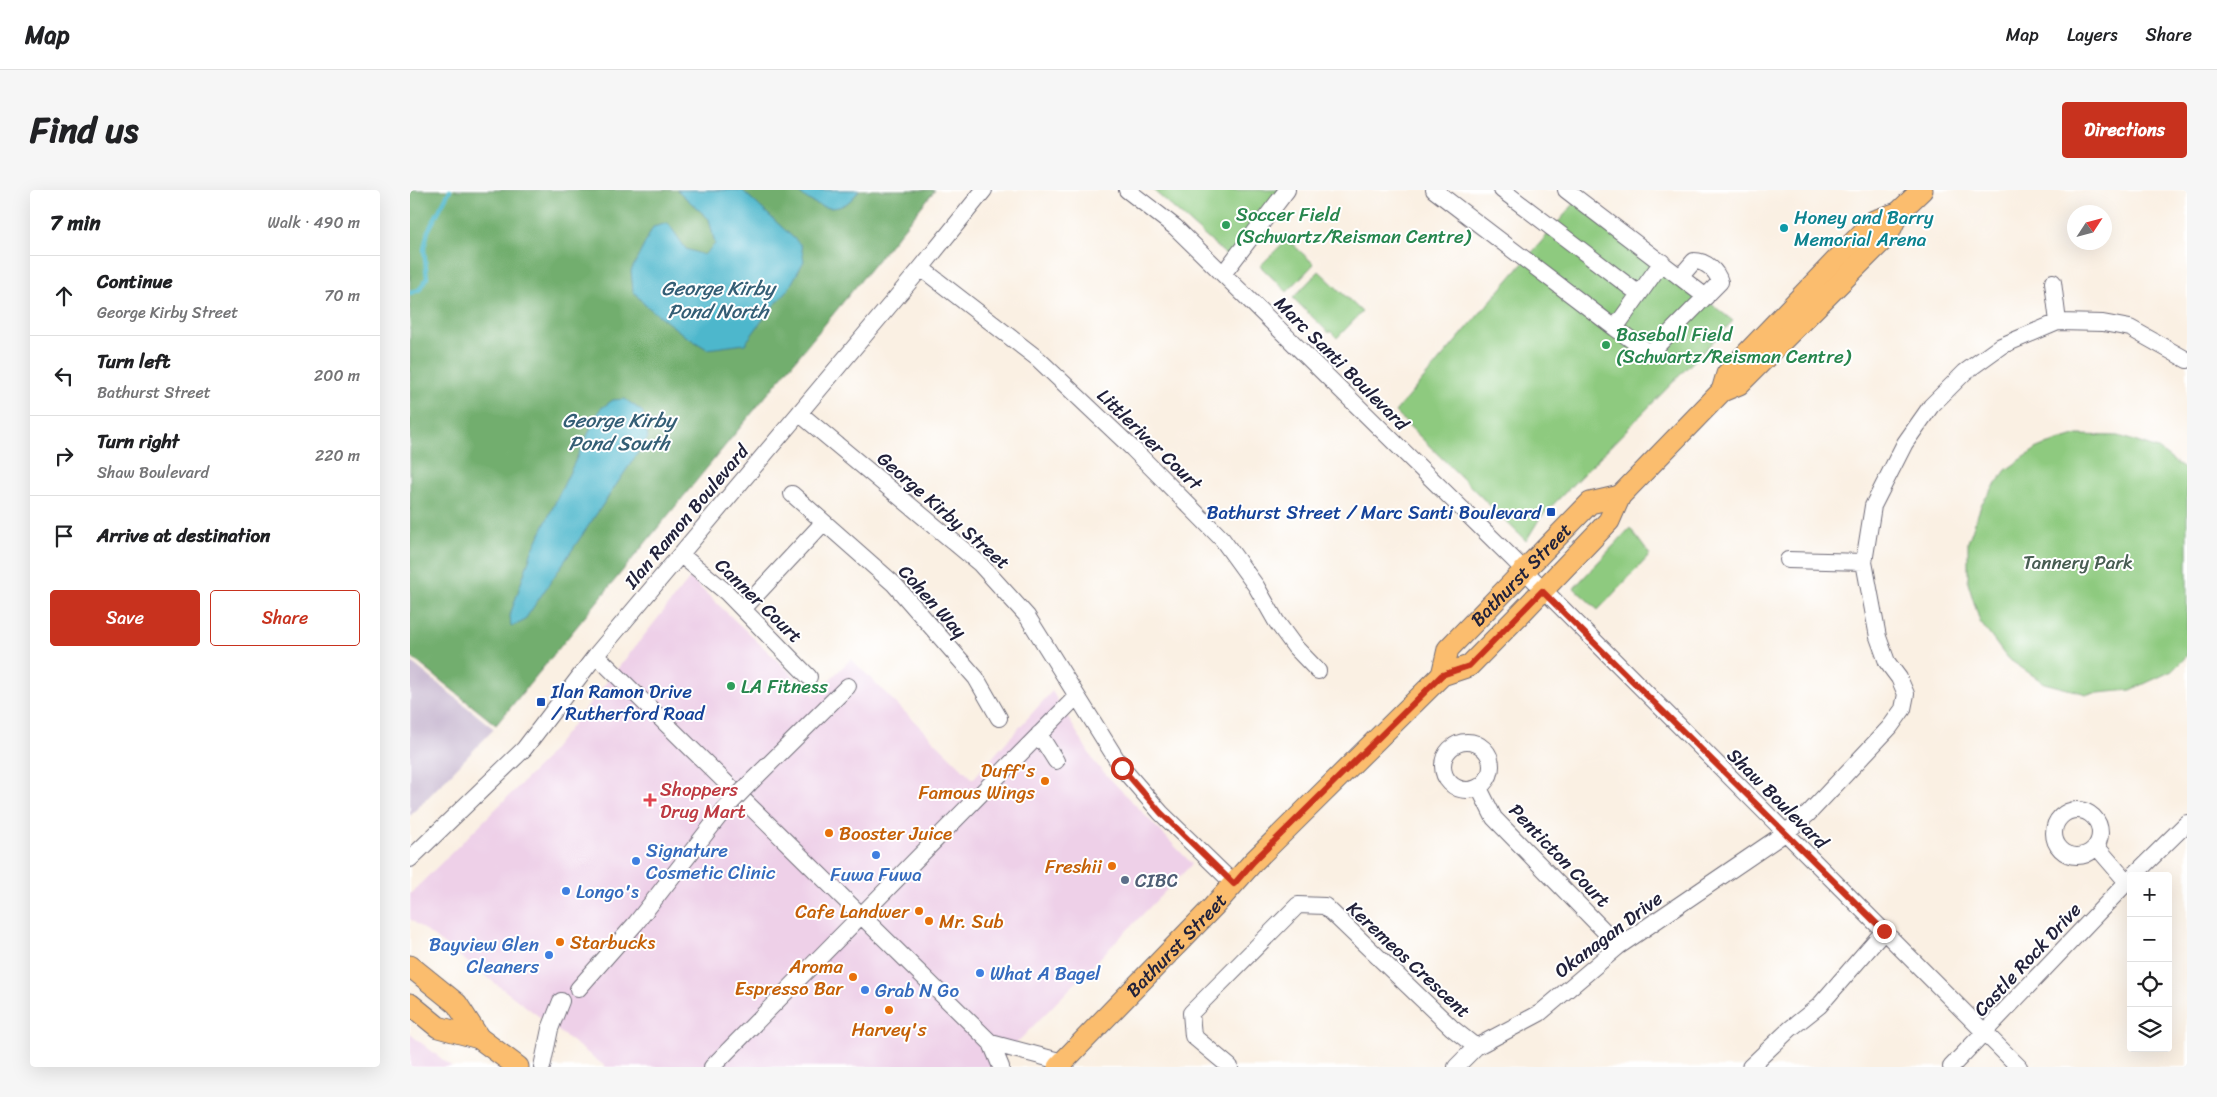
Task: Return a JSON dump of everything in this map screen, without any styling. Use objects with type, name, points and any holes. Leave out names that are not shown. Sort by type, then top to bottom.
[{"type":"main road","name":"Bathurst Street","points":[[1060,1064],[1254,861],[1442,675],[1469,666],[1609,521],[1620,496],[1722,391],[1739,384],[1888,235],[1898,213],[1922,190]]},
{"type":"main road","name":"Bathurst Street","points":[[1442,675],[1448,649],[1590,503],[1620,496]]},
{"type":"main road","points":[[410,966],[457,1004],[479,1038],[518,1067]]},
{"type":"main road","points":[[410,1004],[438,1027],[479,1038]]},
{"type":"street","name":"Ilan Ramon Boulevard","points":[[410,859],[524,749],[596,655],[921,268],[984,190]]},
{"type":"street","name":"Marc Santi Boulevard","points":[[1127,190],[1175,227],[1542,591]]},
{"type":"street","points":[[1223,274],[1287,190]]},
{"type":"street","points":[[1434,190],[1650,353],[1720,282],[1718,274],[1701,261],[1694,261],[1681,276]]},
{"type":"street","points":[[1502,190],[1640,294]]},
{"type":"street","points":[[1566,190],[1681,276],[1706,297]]},
{"type":"street","points":[[1615,328],[1662,262]]},
{"type":"street","name":"Littleriver Court","points":[[921,268],[1037,358],[1133,449],[1222,539],[1256,586],[1276,621],[1295,647],[1318,671]]},
{"type":"street","points":[[2053,282],[2058,322],[2103,323],[2130,328],[2187,360]]},
{"type":"street","name":"Okanagan Drive","points":[[1456,1067],[1476,1047],[1540,1012],[1619,946],[1785,833],[1808,814],[1890,727],[1903,709],[1906,694],[1899,678],[1887,662],[1878,637],[1864,562],[1873,506],[1905,443],[1931,406],[1965,372],[2001,346],[2058,322]]},
{"type":"street","name":"George Kirby Street","points":[[799,413],[979,563],[1026,616],[1122,768],[1161,813],[1234,884]]},
{"type":"street","name":"Cohen Way","points":[[792,494],[894,584],[976,678],[999,718]]},
{"type":"street","points":[[743,609],[824,522]]},
{"type":"street","name":"Canner Court","points":[[681,555],[726,592],[809,677]]},
{"type":"street","points":[[1788,560],[1864,562]]},
{"type":"street","name":"Shaw Boulevard","points":[[1542,591],[2018,1067]]},
{"type":"street","points":[[596,655],[753,808],[860,917],[991,1043],[1001,1067]]},
{"type":"street","points":[[578,989],[636,923],[724,810],[848,686]]},
{"type":"street","points":[[712,1067],[1076,697]]},
{"type":"street","points":[[1039,734],[1056,761]]},
{"type":"street","name":"Penticton Court","points":[[1479,788],[1494,818],[1619,946]]},
{"type":"street","name":"Castle Rock Drive","points":[[2137,872],[2187,823]]},
{"type":"street","points":[[2096,846],[2117,872],[2127,877]]},
{"type":"street","name":"Castle Rock Drive","points":[[1951,1067],[2127,882]]},
{"type":"street","name":"Keremeos Crescent","points":[[1230,1067],[1192,1036],[1191,1013],[1298,905],[1325,906],[1452,1028],[1476,1047]]},
{"type":"street","points":[[1750,1067],[1790,1029],[1819,1006],[1884,931]]},
{"type":"street","points":[[542,1067],[550,1029],[561,1001]]},
{"type":"street","points":[[991,1043],[1060,1064]]},
{"type":"shaded area","points":[[690,578],[814,695],[851,659],[973,779],[1052,691],[1095,763],[1192,864],[993,1067],[606,1067],[410,919],[410,894],[542,763]]},
{"type":"shaded area","points":[[410,661],[494,729],[410,816]]},
{"type":"shaded area","points":[[410,1034],[452,1067],[410,1067]]},
{"type":"green space","points":[[410,190],[935,190],[496,725],[410,656]]},
{"type":"green space","name":"Soccer Field (Schwartz/Reisman Centre)","points":[[1153,190],[1284,190],[1233,261]]},
{"type":"green space","name":"Baseball Field (Schwartz/Reisman Centre)","points":[[1578,199],[1733,321],[1540,518],[1526,541],[1395,412]]},
{"type":"green space","points":[[1287,239],[1314,264],[1287,292],[1260,266]]},
{"type":"green space","points":[[1319,271],[1362,312],[1337,338],[1330,331],[1329,333],[1293,298]]},
{"type":"green space","name":"Tannery Park","points":[[2078,435],[2119,436],[2158,449],[2187,471],[2187,656],[2172,671],[2131,690],[2087,694],[2044,683],[2007,658],[1980,622],[1968,583],[1968,542],[1982,503],[2006,470],[2039,447]]},
{"type":"green space","points":[[1630,528],[1650,555],[1598,610],[1574,588]]},
{"type":"water","name":"George Kirby Pond North","points":[[677,190],[742,190],[801,245],[804,261],[788,290],[769,311],[745,344],[707,349],[684,335],[644,304],[633,291],[631,271],[653,227],[668,223],[686,249],[704,255],[715,244],[709,219]]},
{"type":"water","points":[[795,190],[859,190],[844,205],[828,208],[812,202]]},
{"type":"water","name":"George Kirby Pond South","points":[[625,399],[643,412],[648,438],[524,621],[511,627],[510,615],[532,551],[600,409],[613,400]]},
{"type":"waterway","points":[[410,293],[419,290],[427,278],[424,249],[428,231],[450,190]]},
{"type":"place","name":"Soccer Field (Schwartz/Reisman Centre)","points":[[1226,225]]},
{"type":"place","name":"Honey and Barry Memorial Arena","points":[[1784,228]]},
{"type":"place","name":"Baseball Field (Schwartz/Reisman Centre)","points":[[1606,345]]},
{"type":"place","name":"Bathurst Street / Marc Santi Boulevard","points":[[1551,512]]},
{"type":"place","name":"LA Fitness","points":[[731,686]]},
{"type":"place","name":"Ilan Ramon Drive / Rutherford Road","points":[[541,702]]},
{"type":"place","name":"Duff's Famous Wings","points":[[1045,781]]},
{"type":"place","name":"Shoppers Drug Mart","points":[[650,800]]},
{"type":"place","name":"Booster Juice","points":[[829,833]]},
{"type":"place","name":"Fuwa Fuwa","points":[[876,855]]},
{"type":"place","name":"Signature Cosmetic Clinic","points":[[636,861]]},
{"type":"place","name":"Freshii","points":[[1112,866]]},
{"type":"place","name":"CIBC","points":[[1125,880]]},
{"type":"place","name":"Longo's","points":[[566,891]]},
{"type":"place","name":"Cafe Landwer","points":[[919,911]]},
{"type":"place","name":"Mr. Sub","points":[[929,921]]},
{"type":"place","name":"Starbucks","points":[[560,942]]},
{"type":"place","name":"Bayview Glen Cleaners","points":[[549,955]]},
{"type":"place","name":"What A Bagel","points":[[980,973]]},
{"type":"place","name":"Aroma Espresso Bar","points":[[853,977]]},
{"type":"place","name":"Grab N Go","points":[[865,990]]},
{"type":"place","name":"Harvey's","points":[[889,1010]]},
{"type":"route","points":[[1122,768],[1161,813],[1206,859],[1234,884],[1254,861],[1442,675],[1469,666],[1542,591],[1884,931]]}]
